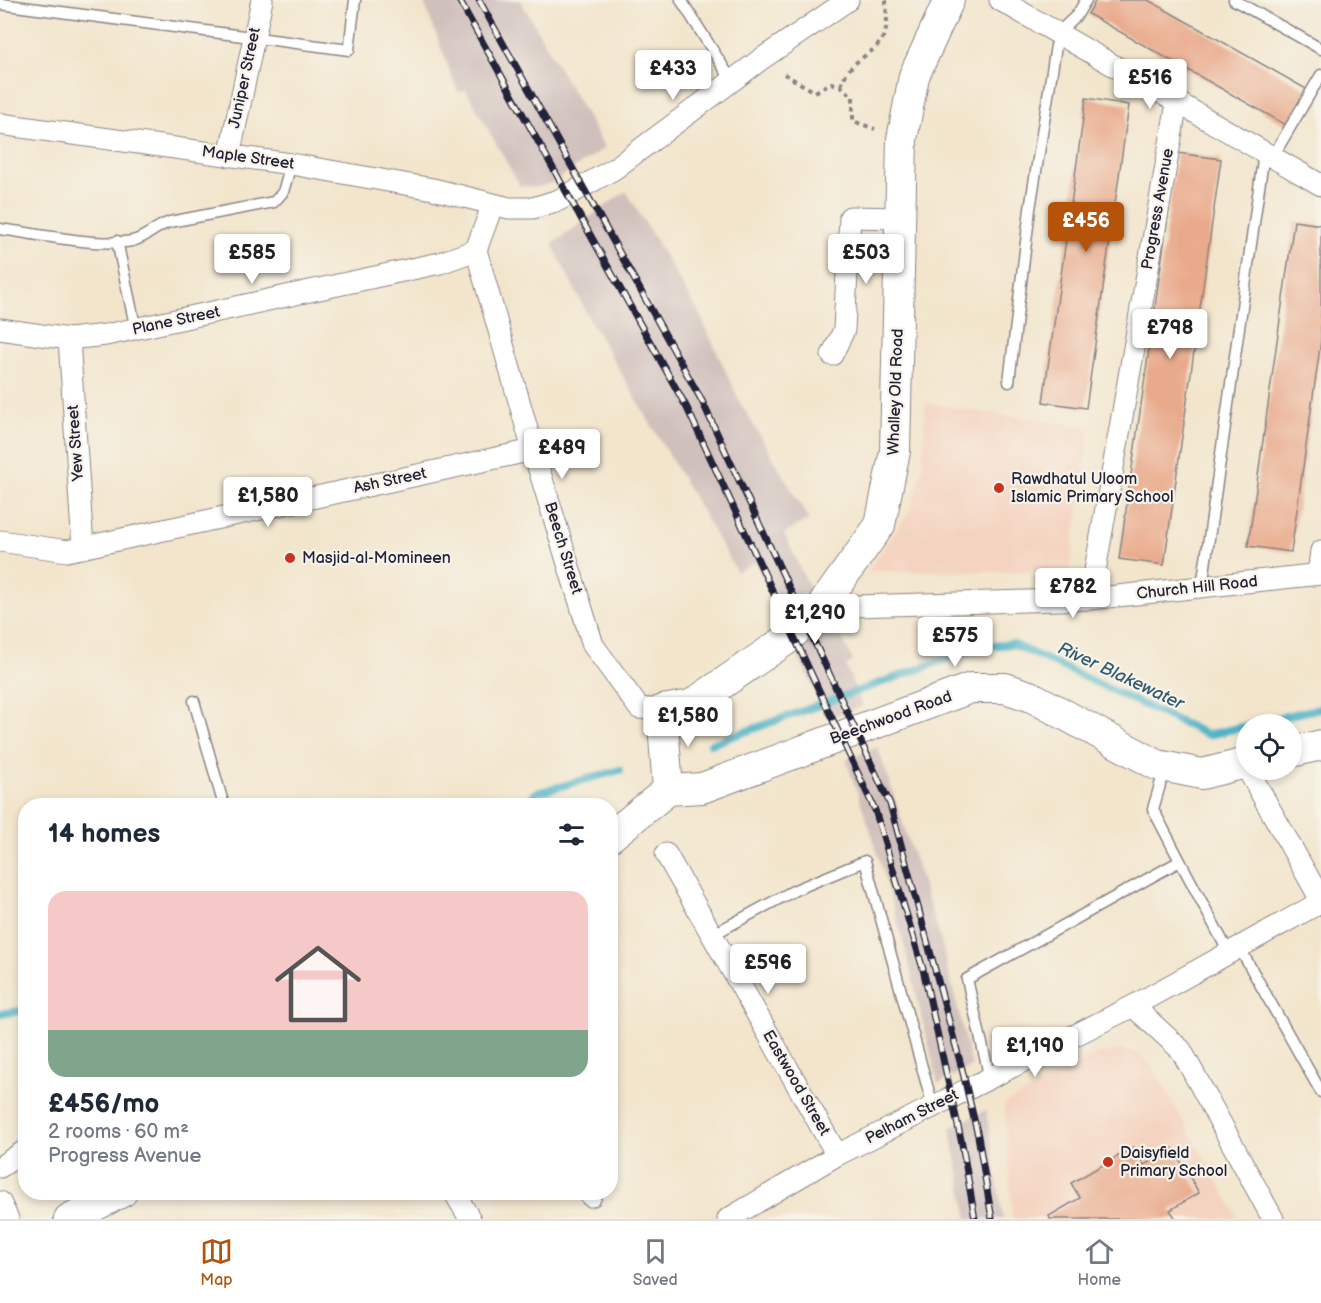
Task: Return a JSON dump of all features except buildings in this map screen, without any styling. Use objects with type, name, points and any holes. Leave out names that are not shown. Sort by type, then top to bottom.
[{"type":"street","name":"Juniper Street","points":[[229,156],[262,0]]},
{"type":"street","name":"Maple Street","points":[[0,124],[291,164],[434,189],[493,204],[533,208],[559,200],[614,170],[760,60],[848,0]]},
{"type":"street","name":"Whalley Old Road","points":[[663,710],[691,705],[786,640],[821,607],[880,525],[895,452],[902,139],[914,76],[949,0]]},
{"type":"street","points":[[1000,0],[1321,185]]},
{"type":"street","name":"Progress Avenue","points":[[1090,599],[1177,104]]},
{"type":"street","points":[[476,250],[493,204]]},
{"type":"street","points":[[832,355],[844,330],[850,217],[902,218]]},
{"type":"street","name":"Plane Street","points":[[0,329],[69,339],[136,330],[440,263],[476,250]]},
{"type":"street","name":"Beech Street","points":[[476,250],[533,450],[593,645],[639,708],[663,710]]},
{"type":"street","name":"Yew Street","points":[[69,339],[83,548]]},
{"type":"street","name":"Ash Street","points":[[0,541],[68,551],[533,450]]},
{"type":"street","points":[[1319,574],[1321,551]]},
{"type":"street","name":"Church Hill Road","points":[[821,607],[1090,599],[1319,574]]},
{"type":"street","name":"Beechwood Road","points":[[668,790],[702,788],[971,688],[1005,688],[1032,697],[1157,765],[1202,774],[1236,768]]},
{"type":"street","points":[[618,831],[668,790],[663,710]]},
{"type":"street","points":[[1302,750],[1321,745]]},
{"type":"street","points":[[1254,780],[1321,901]]},
{"type":"street","name":"Eastwood Street","points":[[666,854],[837,1155]]},
{"type":"street","name":"Pelham Street","points":[[728,1219],[837,1155],[1133,1006],[1321,901]]},
{"type":"street","points":[[1133,1006],[1181,1050],[1273,1219]]},
{"type":"street","points":[[0,1167],[18,1155]]},
{"type":"street","points":[[69,1219],[106,1200]]},
{"type":"street","points":[[459,1200],[470,1219]]},
{"type":"street","points":[[0,1202],[8,1219]]},
{"type":"lane","points":[[0,4],[349,50],[355,0]]},
{"type":"lane","points":[[681,0],[732,81]]},
{"type":"lane","points":[[1010,382],[1030,209],[1058,33],[1077,15],[1086,0]]},
{"type":"lane","points":[[1234,0],[1321,49]]},
{"type":"lane","points":[[1202,587],[1268,155],[1321,75]]},
{"type":"lane","points":[[0,229],[117,242],[141,238],[157,226],[170,222],[274,202],[283,192],[291,164]]},
{"type":"lane","points":[[117,242],[136,330]]},
{"type":"lane","points":[[194,701],[223,798]]},
{"type":"lane","points":[[1166,766],[1154,809],[1180,861],[1321,1092]]},
{"type":"lane","points":[[712,935],[795,890],[865,861],[933,1107]]},
{"type":"lane","points":[[990,1079],[967,979],[1180,861]]},
{"type":"path","points":[[841,87],[845,73],[855,61],[877,48],[886,29],[886,0]]},
{"type":"path","points":[[760,60],[815,92],[831,83],[841,87],[854,98],[854,121],[902,139]]},
{"type":"shaded area","points":[[423,0],[520,0],[605,148],[551,183],[537,187],[520,186],[466,90],[458,92]]},
{"type":"shaded area","points":[[626,191],[699,313],[740,402],[809,519],[784,534],[810,589],[779,615],[755,562],[737,572],[590,320],[552,244]]},
{"type":"shaded area","name":"Rawdhatul Uloom Islamic Primary School","points":[[925,403],[1091,428],[1069,572],[868,571],[910,511],[923,465]]},
{"type":"shaded area","points":[[825,624],[837,626],[853,661],[846,666],[863,706],[828,718],[794,648]]},
{"type":"shaded area","points":[[878,747],[941,941],[972,1066],[938,1084],[906,952],[873,838],[846,760]]},
{"type":"shaded area","name":"Daisyfield Primary School","points":[[1122,1050],[1138,1054],[1152,1066],[1239,1219],[1013,1219],[1004,1104],[1095,1054]]},
{"type":"shaded area","points":[[986,1110],[1003,1219],[968,1219],[950,1128]]},
{"type":"waterway","name":"River Blakewater","points":[[711,744],[980,647],[1013,644],[1208,735],[1236,728]]},
{"type":"waterway","name":"River Blakewater","points":[[1295,714],[1321,708]]},
{"type":"waterway","name":"River Blakewater","points":[[531,798],[536,793],[620,770]]},
{"type":"waterway","name":"River Blakewater","points":[[0,1014],[18,1011]]},
{"type":"railway","points":[[459,0],[687,408],[875,810],[923,969],[962,1144],[975,1219]]},
{"type":"railway","points":[[479,0],[702,401],[890,804],[962,1069],[978,1136],[992,1219]]},
{"type":"place","name":"Rawdhatul Uloom Islamic Primary School","points":[[999,488]]},
{"type":"place","name":"Masjid-al-Momineen","points":[[290,558]]},
{"type":"place","name":"Daisyfield Primary School","points":[[1108,1162]]}]
